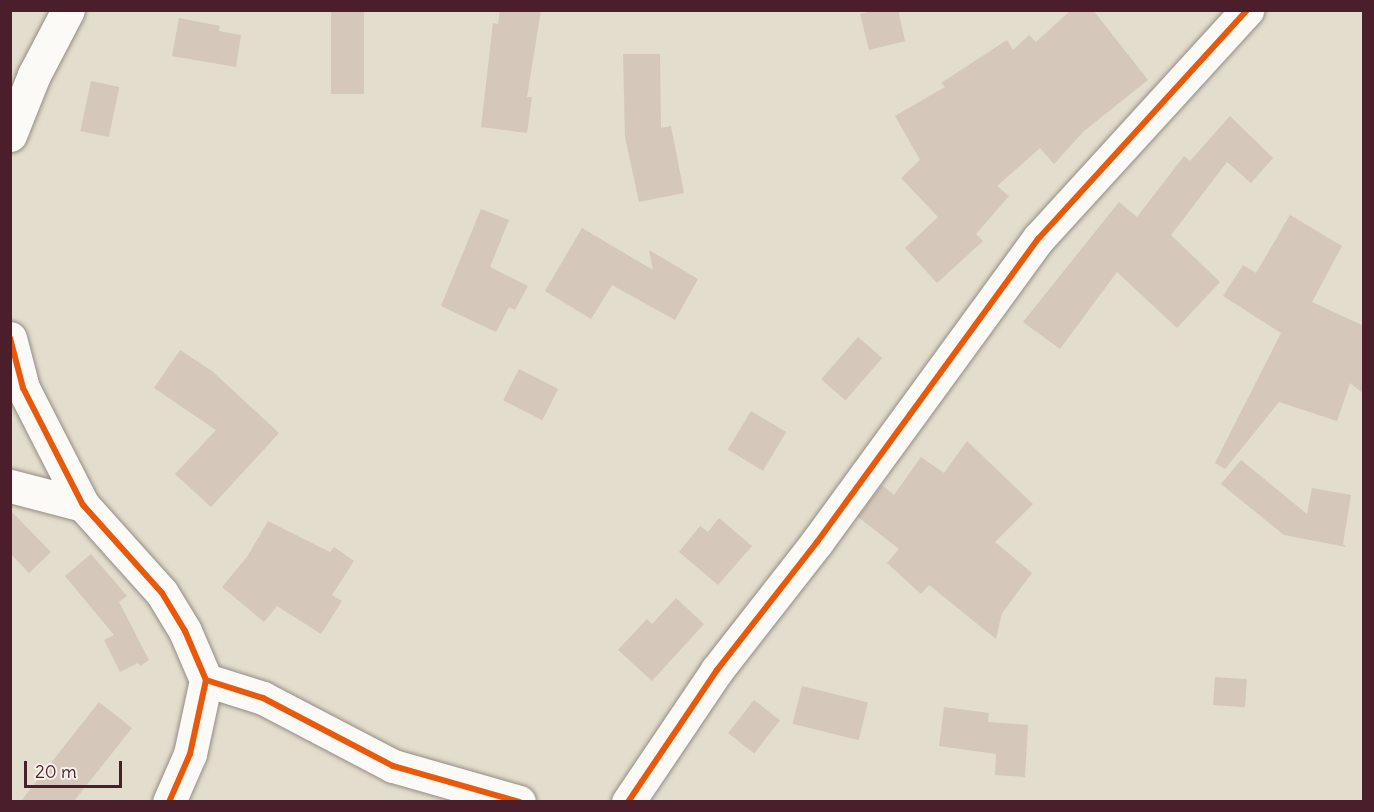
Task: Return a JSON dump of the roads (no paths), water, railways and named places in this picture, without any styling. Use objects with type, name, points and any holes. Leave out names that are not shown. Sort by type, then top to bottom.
[{"type":"street","points":[[10,135],[34,75],[68,10]]},
{"type":"street","points":[[628,801],[717,670],[817,542],[1039,238],[1247,10]]},
{"type":"street","points":[[10,338],[17,393],[83,505],[162,593],[185,631],[206,680],[190,753],[169,801]]},
{"type":"street","points":[[10,486],[83,505]]},
{"type":"street","points":[[206,680],[263,698],[393,766],[519,801]]}]
